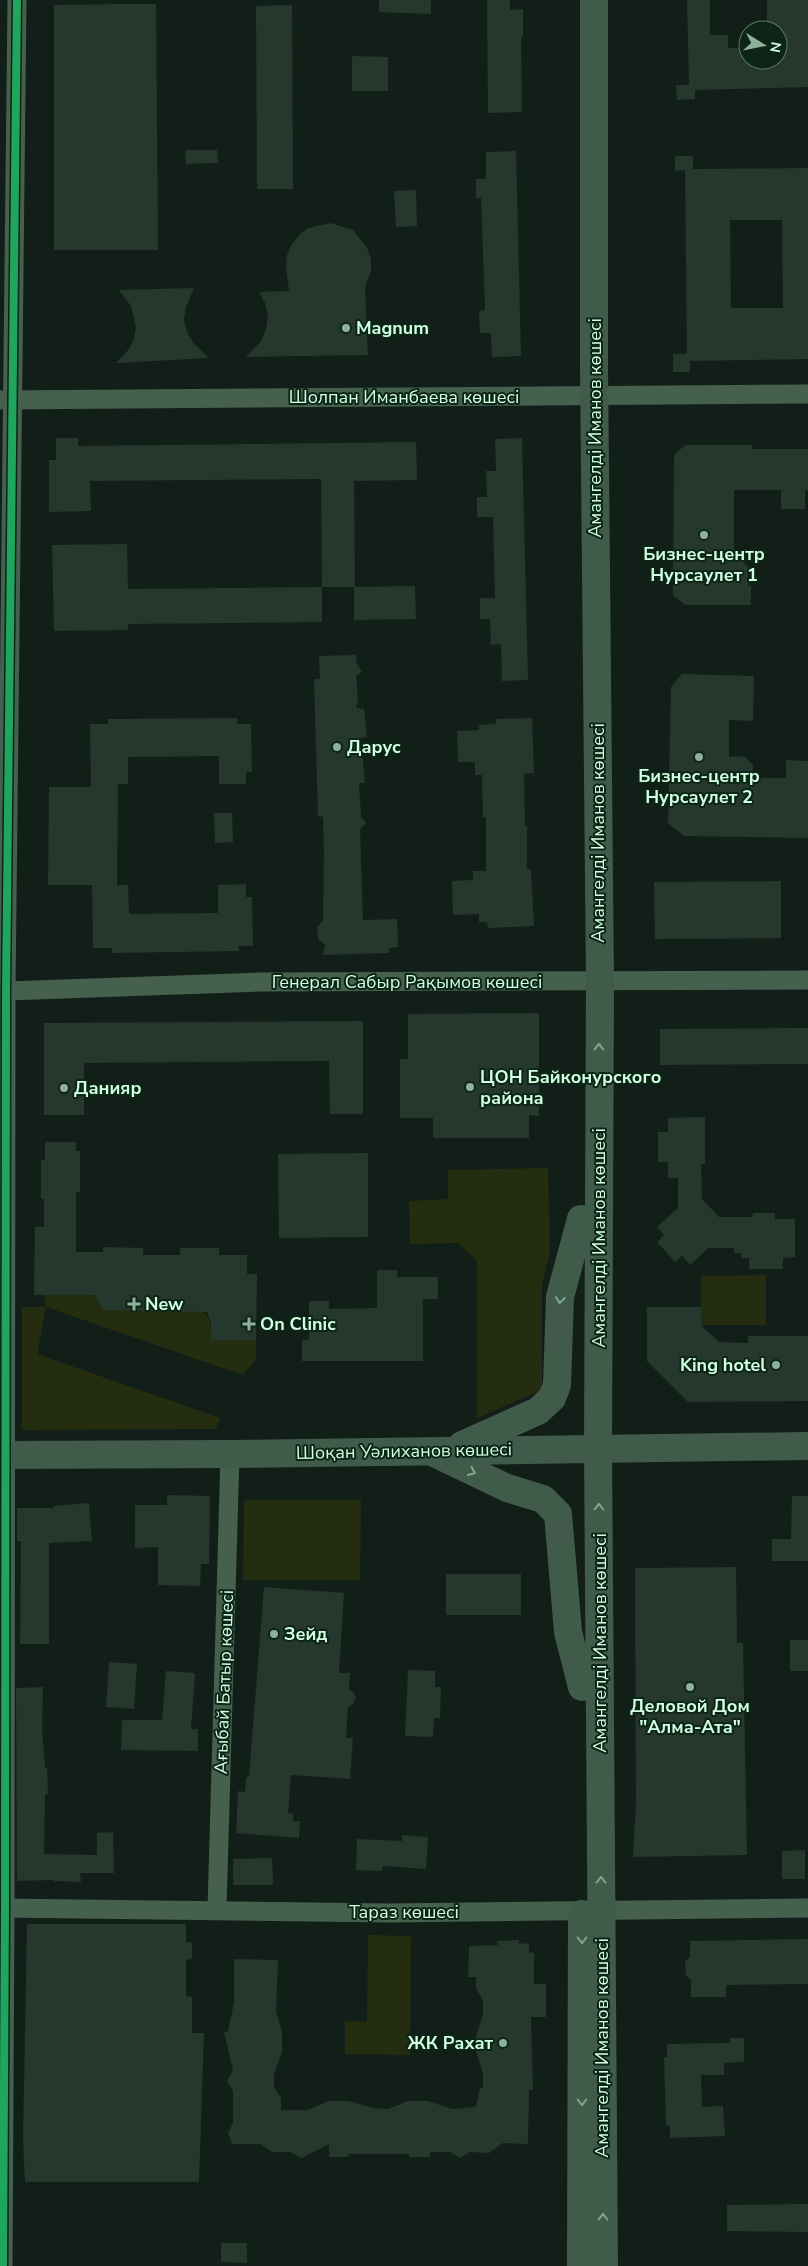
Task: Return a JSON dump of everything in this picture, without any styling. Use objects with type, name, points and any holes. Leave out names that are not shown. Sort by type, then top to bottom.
[{"type":"main road","name":"Амангелді Иманов көшесі","points":[[577,0],[585,396],[590,982],[592,1911],[581,2266]]},
{"type":"main road","name":"Амангелді Иманов көшесі","points":[[585,396],[594,0]]},
{"type":"main road","name":"Амангелді Иманов көшесі","points":[[590,982],[581,1219],[590,1448],[582,1686],[604,2266]]},
{"type":"main road","points":[[437,1450],[480,1438],[538,1411],[552,1398],[557,1385],[560,1297],[581,1219]]},
{"type":"main road","name":"Шоқан Уәлиханов көшесі","points":[[3,1455],[230,1454],[808,1446]]},
{"type":"main road","points":[[437,1450],[507,1488],[543,1499],[558,1514],[568,1632],[582,1686]]},
{"type":"street","points":[[3,2266],[6,400],[18,0]]},
{"type":"street","name":"Шолпан Иманбаева көшесі","points":[[6,400],[808,394]]},
{"type":"street","name":"Генерал Сабыр Рақымов көшесі","points":[[6,991],[260,982],[808,980]]},
{"type":"street","name":"Ағыбай Батыр көшесі","points":[[217,1909],[230,1454]]},
{"type":"street","name":"Тараз көшесі","points":[[3,1908],[217,1909],[390,1913],[808,1908]]},
{"type":"green space","points":[[548,1168],[550,1252],[542,1284],[542,1390],[477,1418],[477,1261],[458,1243],[410,1244],[409,1201],[448,1199],[448,1170]]},
{"type":"green space","points":[[766,1275],[766,1325],[701,1325],[701,1276]]},
{"type":"green space","points":[[45,1295],[92,1295],[98,1298],[203,1312],[211,1328],[211,1340],[256,1340],[256,1359],[243,1375],[46,1307],[37,1354],[220,1418],[216,1429],[22,1430],[22,1307],[45,1307]]},
{"type":"green space","points":[[244,1500],[361,1500],[360,1580],[243,1580]]},
{"type":"green space","points":[[368,1935],[411,1936],[410,2055],[345,2054],[345,2021],[367,2022]]},
{"type":"building","points":[[379,0],[431,0],[431,14],[379,12]]},
{"type":"building","points":[[487,0],[510,0],[510,10],[523,9],[523,37],[521,37],[522,112],[488,113]]},
{"type":"building","points":[[687,0],[710,0],[710,35],[728,35],[728,48],[738,48],[738,70],[788,70],[788,20],[767,20],[767,0],[808,0],[808,87],[695,90],[695,99],[677,100],[676,85],[689,85]]},
{"type":"building","points":[[156,4],[158,250],[54,250],[54,5]]},
{"type":"building","points":[[292,5],[293,189],[257,189],[256,6]]},
{"type":"building","points":[[352,56],[388,57],[388,91],[352,91]]},
{"type":"building","points":[[185,150],[217,150],[218,163],[186,164]]},
{"type":"building","points":[[516,151],[521,356],[492,357],[491,333],[480,333],[479,311],[485,310],[481,198],[476,198],[476,179],[486,179],[486,152]]},
{"type":"building","points":[[675,156],[693,156],[693,169],[808,168],[808,359],[690,361],[690,372],[673,372],[673,354],[687,354],[685,170],[675,171]],"holes":[[[730,220],[782,220],[783,308],[731,308]]]},
{"type":"building","points":[[416,190],[417,226],[396,227],[394,191]]},
{"type":"building","points":[[331,223],[353,230],[367,248],[371,259],[371,271],[365,287],[368,355],[246,357],[261,341],[266,329],[268,316],[265,303],[259,292],[289,291],[286,267],[287,255],[292,244],[308,228]]},
{"type":"building","points":[[194,288],[186,307],[184,320],[187,332],[194,344],[209,358],[116,363],[129,349],[134,339],[136,327],[131,306],[119,290]]},
{"type":"building","points":[[56,438],[78,438],[78,446],[416,442],[417,480],[354,481],[355,587],[322,587],[321,479],[90,481],[91,511],[49,512],[49,460],[56,460]]},
{"type":"building","points":[[522,438],[528,680],[502,681],[501,644],[491,645],[490,619],[480,619],[480,598],[495,598],[493,517],[477,517],[477,497],[487,497],[486,471],[496,471],[495,439]]},
{"type":"building","name":"Бизнес-центр Нурсаулет 1","points":[[685,445],[752,445],[752,449],[808,449],[808,490],[805,490],[805,509],[781,509],[781,490],[734,490],[734,560],[741,560],[748,567],[751,605],[685,605],[673,595],[674,455]]},
{"type":"building","points":[[127,544],[128,589],[322,587],[322,622],[128,624],[128,630],[54,631],[52,545]]},
{"type":"building","points":[[415,586],[416,619],[354,620],[354,587]]},
{"type":"building","points":[[356,655],[357,664],[362,672],[356,676],[358,699],[356,708],[364,709],[367,737],[361,738],[365,783],[359,783],[361,817],[366,823],[360,829],[363,920],[397,919],[398,947],[389,948],[389,953],[323,955],[325,945],[318,939],[317,928],[323,920],[324,853],[323,817],[318,816],[314,679],[320,679],[319,656]]},
{"type":"building","name":"Бизнес-центр Нурсаулет 2","points":[[682,674],[754,676],[753,721],[729,720],[729,757],[744,756],[753,765],[752,778],[786,778],[786,760],[808,761],[808,838],[684,836],[668,823],[671,687]]},
{"type":"building","points":[[237,718],[237,724],[251,724],[252,772],[246,772],[246,784],[219,784],[219,756],[128,757],[128,784],[118,784],[117,885],[128,885],[129,914],[218,913],[218,885],[246,884],[246,897],[252,897],[253,946],[239,946],[239,951],[112,953],[112,948],[93,948],[92,885],[48,885],[49,787],[91,787],[90,724],[108,724],[108,719]]},
{"type":"building","points":[[532,718],[534,773],[524,774],[527,869],[531,869],[534,926],[488,928],[487,922],[479,922],[479,914],[453,915],[452,881],[473,880],[473,871],[486,871],[486,817],[483,817],[482,775],[475,775],[475,762],[458,762],[457,731],[479,730],[478,725],[496,724],[496,719]]},
{"type":"building","points":[[214,813],[232,813],[233,842],[215,843]]},
{"type":"building","points":[[781,881],[781,938],[655,939],[654,882]]},
{"type":"building","name":"ЦОН Байконурского района","points":[[539,1013],[539,1116],[529,1115],[529,1138],[433,1138],[433,1118],[400,1118],[400,1059],[408,1059],[408,1014]]},
{"type":"building","name":"Данияр","points":[[363,1021],[363,1114],[330,1114],[329,1061],[84,1063],[84,1115],[44,1115],[44,1023]]},
{"type":"building","points":[[808,1028],[808,1064],[660,1065],[660,1029]]},
{"type":"building","points":[[705,1117],[705,1164],[701,1164],[702,1199],[719,1217],[752,1217],[753,1213],[775,1213],[775,1219],[795,1219],[795,1257],[783,1258],[783,1269],[749,1269],[749,1258],[741,1258],[741,1253],[734,1253],[734,1248],[708,1248],[690,1265],[682,1255],[675,1262],[657,1242],[664,1235],[657,1227],[678,1208],[678,1178],[668,1178],[668,1162],[658,1162],[658,1132],[668,1132],[668,1118]]},
{"type":"building","points":[[45,1142],[76,1142],[76,1151],[80,1151],[80,1192],[76,1192],[76,1252],[103,1252],[103,1247],[143,1248],[143,1255],[180,1255],[180,1248],[219,1248],[219,1255],[247,1255],[247,1274],[257,1274],[256,1340],[211,1340],[211,1323],[207,1312],[103,1310],[95,1295],[34,1295],[35,1227],[44,1227],[44,1199],[41,1199],[41,1160],[45,1160]]},
{"type":"building","points":[[368,1153],[368,1237],[279,1238],[278,1154]]},
{"type":"building","points":[[377,1270],[397,1270],[397,1277],[438,1277],[438,1299],[423,1299],[423,1361],[302,1361],[302,1340],[309,1340],[309,1301],[329,1301],[329,1309],[377,1308]]},
{"type":"building","points":[[647,1307],[701,1307],[701,1325],[719,1342],[748,1343],[748,1336],[808,1336],[808,1401],[688,1402],[647,1361]]},
{"type":"building","points":[[167,1495],[210,1496],[209,1564],[201,1564],[200,1586],[158,1585],[158,1547],[135,1548],[135,1505],[167,1505]]},
{"type":"building","points":[[792,1496],[808,1496],[808,1561],[772,1561],[772,1539],[791,1539]]},
{"type":"building","points":[[89,1503],[92,1541],[49,1543],[49,1644],[20,1644],[21,1541],[17,1541],[17,1508],[54,1508],[54,1506]]},
{"type":"building","name":"Деловой Дом \"Алма-Ата\"","points":[[736,1567],[737,1643],[743,1643],[747,1855],[633,1857],[636,1801],[635,1568]]},
{"type":"building","points":[[446,1574],[521,1574],[521,1615],[446,1615]]},
{"type":"building","points":[[264,1587],[344,1593],[339,1673],[350,1673],[349,1689],[356,1698],[353,1704],[348,1707],[346,1738],[353,1738],[350,1779],[291,1775],[288,1813],[293,1814],[293,1821],[300,1821],[299,1838],[236,1833],[238,1791],[245,1792],[246,1777],[249,1777]]},
{"type":"building","points":[[790,1640],[808,1640],[808,1671],[790,1671]]},
{"type":"building","points":[[109,1662],[137,1664],[134,1709],[106,1707]]},
{"type":"building","points":[[408,1670],[435,1671],[435,1687],[441,1687],[440,1718],[434,1718],[433,1737],[405,1736]]},
{"type":"building","points":[[166,1671],[195,1673],[191,1729],[198,1729],[198,1751],[121,1750],[122,1720],[162,1720]]},
{"type":"building","points":[[43,1687],[42,1729],[48,1794],[45,1794],[44,1854],[97,1855],[97,1833],[113,1832],[114,1873],[80,1873],[81,1882],[54,1880],[17,1881],[16,1688]]},
{"type":"building","points":[[402,1835],[428,1837],[426,1869],[383,1866],[382,1871],[356,1870],[357,1839],[402,1841]]},
{"type":"building","points":[[805,1850],[805,1879],[782,1879],[782,1851]]},
{"type":"building","points":[[272,1858],[273,1885],[233,1885],[233,1859]]},
{"type":"building","points":[[27,1924],[186,1924],[186,1942],[192,1943],[192,1959],[186,1960],[186,1996],[192,1997],[192,2033],[204,2033],[199,2182],[25,2182],[23,2140]]},
{"type":"building","points":[[808,1939],[808,1984],[726,1985],[726,1997],[691,1997],[691,1980],[686,1975],[685,1961],[690,1957],[690,1941]]},
{"type":"building","name":"ЖК Рахат","points":[[519,1940],[519,1943],[529,1944],[529,1953],[534,1952],[534,1984],[546,1984],[546,2017],[531,2017],[533,2090],[529,2090],[528,2144],[503,2143],[489,2153],[470,2152],[460,2158],[450,2152],[430,2152],[430,2157],[409,2157],[409,2154],[349,2154],[348,2157],[329,2157],[329,2144],[302,2158],[290,2152],[272,2152],[260,2144],[232,2144],[228,2133],[233,2123],[233,2091],[227,2081],[233,2070],[224,2032],[228,2032],[234,2002],[234,1959],[278,1960],[276,2012],[282,2031],[282,2052],[274,2074],[274,2087],[281,2098],[281,2110],[308,2110],[328,2101],[348,2101],[374,2108],[388,2109],[408,2101],[428,2101],[452,2109],[476,2107],[480,2088],[483,2088],[483,2073],[476,2051],[476,2036],[483,2015],[483,2001],[476,1988],[476,1977],[468,1977],[469,1946],[498,1945],[497,1941]]},
{"type":"building","points":[[730,2038],[744,2038],[744,2062],[724,2063],[724,2075],[701,2075],[702,2107],[723,2106],[725,2136],[670,2138],[670,2126],[666,2125],[664,2057],[667,2057],[667,2044],[730,2043]]},
{"type":"building","points":[[808,2204],[808,2232],[727,2231],[727,2205]]},
{"type":"building","points":[[221,2243],[247,2243],[247,2263],[221,2262]]},
{"type":"cycle path","points":[[3,2266],[6,991],[17,0]]},
{"type":"place","name":"Magnum","points":[[346,328]]},
{"type":"place","name":"Бизнес-центр Нурсаулет 1","points":[[704,535]]},
{"type":"place","name":"Дарус","points":[[337,747]]},
{"type":"place","name":"Бизнес-центр Нурсаулет 2","points":[[699,757]]},
{"type":"place","name":"ЦОН Байконурского района","points":[[470,1087]]},
{"type":"place","name":"Данияр","points":[[64,1088]]},
{"type":"place","name":"New","points":[[134,1304]]},
{"type":"place","name":"On Clinic","points":[[249,1324]]},
{"type":"place","name":"King hotel","points":[[776,1365]]},
{"type":"place","name":"Зейд","points":[[274,1634]]},
{"type":"place","name":"Деловой Дом \"Алма-Ата\"","points":[[690,1687]]},
{"type":"place","name":"ЖК Рахат","points":[[503,2043]]}]
